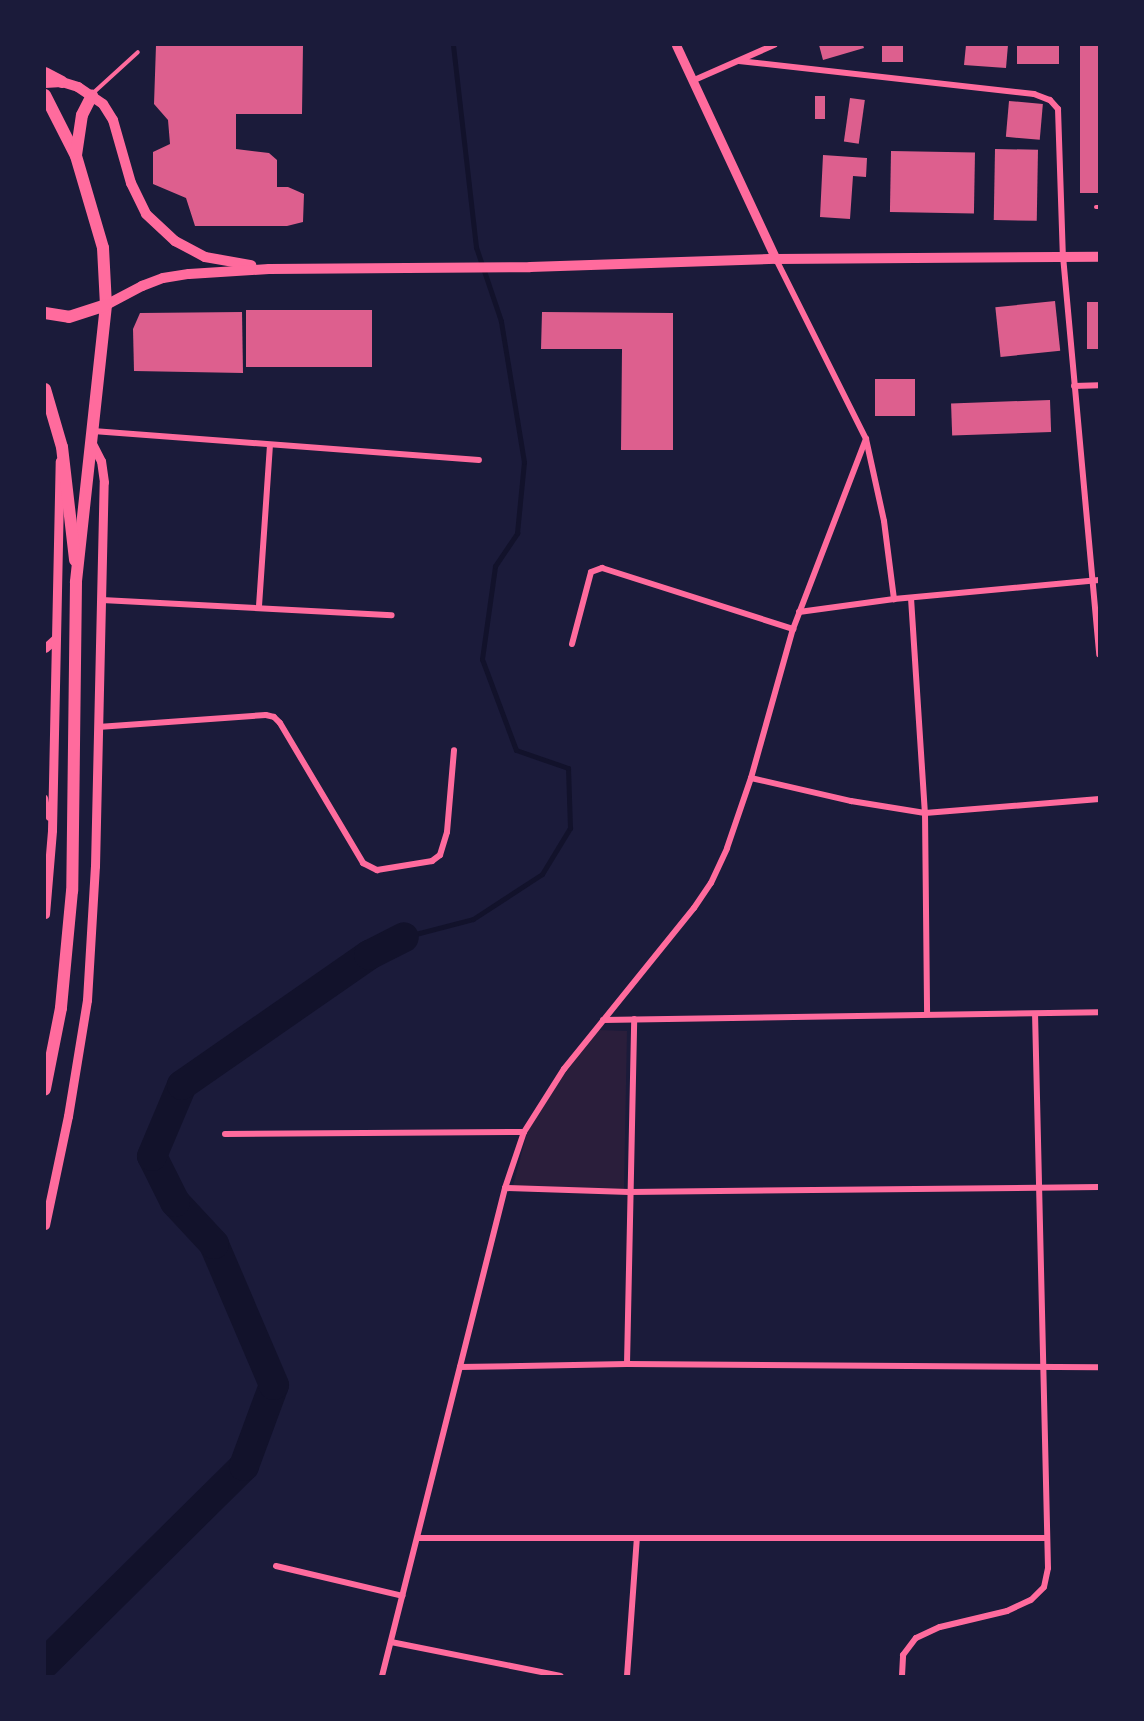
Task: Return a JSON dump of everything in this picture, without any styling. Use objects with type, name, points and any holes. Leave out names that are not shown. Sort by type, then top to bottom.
[{"type":"highway","points":[[45,73],[62,82]]},
{"type":"highway","points":[[45,95],[76,156],[103,248],[106,305],[76,582],[72,891],[61,1008],[45,1089]]},
{"type":"highway","points":[[76,156],[82,115],[92,95]]},
{"type":"highway","points":[[45,313],[69,317],[106,305]]},
{"type":"highway","points":[[45,389],[62,447],[76,582]]},
{"type":"main road","points":[[45,83],[62,82],[92,95],[103,104],[113,120],[131,183],[146,213],[175,241],[205,257],[269,268]]},
{"type":"main road","points":[[106,305],[163,278],[269,268],[530,267],[776,259],[1099,256]]},
{"type":"street","points":[[676,45],[776,259],[866,439],[882,511],[894,599]]},
{"type":"street","points":[[692,81],[774,45]]},
{"type":"street","points":[[739,62],[1015,91],[1034,94],[1050,100],[1058,109],[1063,256],[1074,386],[1095,580],[1099,654]]},
{"type":"street","points":[[1074,386],[1099,385]]},
{"type":"street","points":[[45,1225],[68,1116],[87,1000],[94,866],[104,482],[101,461],[92,437],[270,445],[478,460]]},
{"type":"street","points":[[382,1676],[419,1538],[505,1188],[524,1132],[545,1095],[694,908],[711,883],[727,848],[751,778],[793,629],[866,439]]},
{"type":"street","points":[[259,606],[270,445]]},
{"type":"street","points":[[45,914],[52,830],[59,471],[62,447]]},
{"type":"street","points":[[572,644],[591,572],[602,568],[793,629]]},
{"type":"street","points":[[799,612],[894,599],[1095,580]]},
{"type":"street","points":[[911,598],[925,813],[927,1014]]},
{"type":"street","points":[[102,600],[259,606],[392,615]]},
{"type":"street","points":[[45,648],[55,639]]},
{"type":"street","points":[[98,727],[266,715],[274,717],[280,723],[363,863],[377,870],[432,861],[440,855],[447,832],[454,750]]},
{"type":"street","points":[[751,778],[851,801],[925,813],[1099,799]]},
{"type":"street","points":[[45,798],[52,830]]},
{"type":"street","points":[[603,1020],[1099,1012]]},
{"type":"street","points":[[902,1675],[903,1655],[916,1638],[940,1626],[1007,1611],[1031,1600],[1044,1587],[1048,1568],[1035,1014]]},
{"type":"street","points":[[627,1364],[634,1019]]},
{"type":"street","points":[[225,1134],[524,1132]]},
{"type":"street","points":[[505,1188],[629,1192],[1099,1187]]},
{"type":"street","points":[[460,1367],[627,1364],[1099,1367]]},
{"type":"street","points":[[419,1538],[1046,1538]]},
{"type":"street","points":[[627,1676],[637,1539]]},
{"type":"street","points":[[276,1566],[403,1596]]},
{"type":"street","points":[[391,1642],[561,1676]]},
{"type":"lane","points":[[92,95],[138,52]]},
{"type":"shaded area","points":[[599,1030],[627,1031],[624,1189],[513,1186],[528,1129],[565,1073]]},
{"type":"building","points":[[156,45],[303,45],[302,114],[236,114],[236,149],[269,153],[277,160],[277,187],[288,187],[304,194],[303,222],[287,226],[195,226],[186,198],[153,184],[153,152],[170,144],[168,120],[154,104]]},
{"type":"building","points":[[819,45],[863,45],[864,48],[823,60]]},
{"type":"building","points":[[882,45],[903,45],[903,62],[882,62]]},
{"type":"building","points":[[966,45],[1008,45],[1006,68],[964,65]]},
{"type":"building","points":[[1017,45],[1059,45],[1059,64],[1017,64]]},
{"type":"building","points":[[1080,46],[1099,46],[1099,193],[1080,193]]},
{"type":"building","points":[[815,96],[825,96],[825,119],[815,119]]},
{"type":"building","points":[[850,98],[865,100],[859,144],[844,142]]},
{"type":"building","points":[[1009,101],[1043,104],[1040,140],[1006,137]]},
{"type":"building","points":[[995,149],[1038,150],[1037,221],[994,220]]},
{"type":"building","points":[[891,151],[975,152],[974,213],[890,212]]},
{"type":"building","points":[[823,155],[867,158],[866,177],[853,176],[850,219],[820,217]]},
{"type":"building","points":[[1055,301],[1060,351],[1001,357],[995,307]]},
{"type":"building","points":[[1087,302],[1099,302],[1099,349],[1087,349]]},
{"type":"building","points":[[246,310],[372,310],[372,367],[246,367]]},
{"type":"building","points":[[242,312],[243,373],[134,371],[133,329],[140,313]]},
{"type":"building","points":[[542,312],[673,313],[673,450],[621,450],[622,349],[541,349]]},
{"type":"building","points":[[875,379],[915,379],[915,416],[875,416]]},
{"type":"building","points":[[1050,400],[1051,432],[952,435],[951,403]]},
{"type":"waterway","points":[[404,937],[473,919],[542,874],[570,828],[568,768],[516,750],[482,659],[495,566],[517,533],[524,462],[501,321],[476,247],[453,45]]},
{"type":"waterway","points":[[45,1663],[244,1466],[274,1385],[214,1244],[175,1202],[152,1156],[182,1085],[369,955],[404,937]]}]
